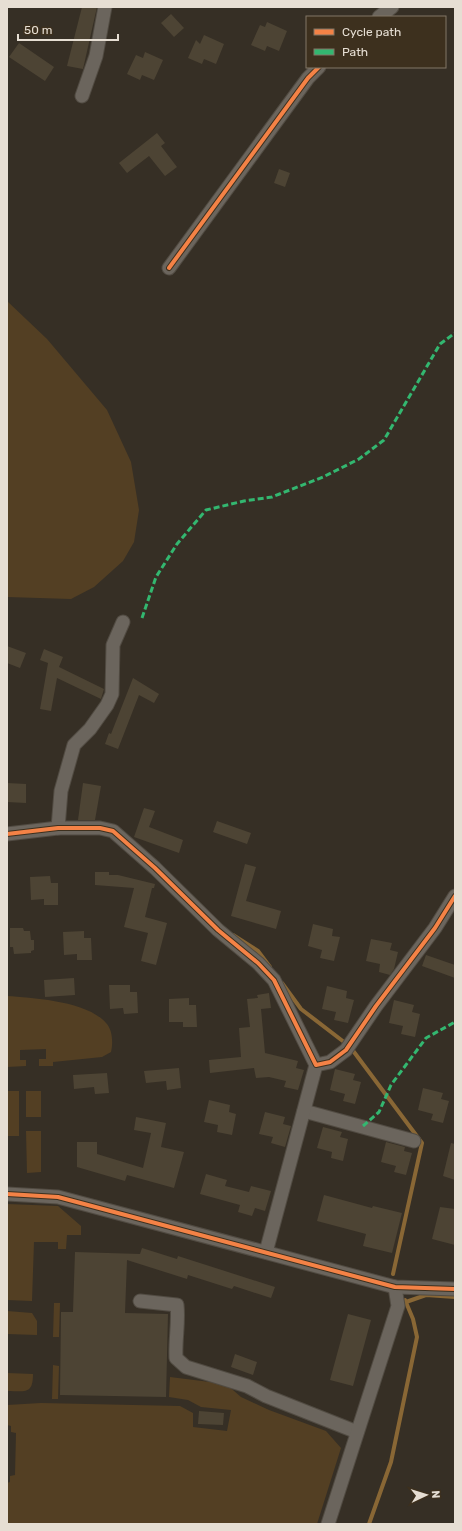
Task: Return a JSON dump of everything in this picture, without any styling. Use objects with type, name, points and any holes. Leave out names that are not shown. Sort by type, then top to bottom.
[{"type":"street","points":[[82,96],[96,56],[105,7]]},
{"type":"street","points":[[380,16],[392,7]]},
{"type":"street","points":[[169,268],[304,84],[318,68]]},
{"type":"street","points":[[58,828],[61,791],[74,744],[90,729],[107,705],[112,694],[113,645],[122,622]]},
{"type":"street","points":[[7,834],[58,828],[100,828],[113,831],[155,868],[218,930],[258,962],[274,980],[316,1065],[266,1252]]},
{"type":"street","points":[[316,1065],[330,1062],[346,1050],[376,1006],[435,928],[455,896]]},
{"type":"street","points":[[304,1111],[414,1141]]},
{"type":"street","points":[[7,1194],[58,1197],[395,1287],[455,1289]]},
{"type":"street","points":[[328,1524],[398,1306],[395,1287]]},
{"type":"street","points":[[140,1301],[177,1305],[178,1314],[175,1342],[176,1358],[186,1367],[247,1386],[266,1396],[357,1432]]},
{"type":"shaded area","points":[[7,301],[47,339],[107,410],[131,462],[139,510],[134,542],[123,561],[94,587],[71,599],[7,597]]},
{"type":"shaded area","points":[[7,996],[60,1002],[86,1010],[106,1023],[110,1029],[112,1041],[111,1052],[102,1057],[53,1062],[53,1066],[39,1066],[39,1059],[46,1059],[46,1049],[20,1050],[20,1060],[26,1060],[26,1066],[7,1067]]},
{"type":"shaded area","points":[[7,1091],[19,1091],[19,1136],[7,1136]]},
{"type":"shaded area","points":[[26,1091],[41,1091],[41,1117],[26,1117]]},
{"type":"shaded area","points":[[26,1131],[41,1131],[41,1172],[27,1173]]},
{"type":"shaded area","points":[[7,1204],[58,1206],[81,1226],[81,1235],[67,1235],[66,1249],[58,1249],[58,1242],[34,1242],[32,1301],[7,1300]]},
{"type":"shaded area","points":[[54,1303],[60,1303],[59,1337],[53,1337]]},
{"type":"shaded area","points":[[7,1311],[32,1313],[37,1321],[37,1335],[7,1334]]},
{"type":"shaded area","points":[[53,1365],[59,1366],[58,1399],[52,1399]]},
{"type":"shaded area","points":[[7,1373],[33,1374],[33,1381],[30,1389],[23,1391],[7,1391]]},
{"type":"shaded area","points":[[170,1377],[226,1384],[241,1397],[269,1410],[326,1431],[341,1448],[317,1524],[7,1524],[7,1483],[10,1482],[10,1476],[15,1475],[16,1433],[11,1432],[11,1426],[7,1425],[7,1405],[41,1403],[180,1406],[193,1413],[193,1427],[227,1431],[231,1410],[201,1407],[188,1400],[169,1397]]},
{"type":"building","points":[[82,7],[97,7],[83,69],[67,66]]},
{"type":"building","points":[[171,14],[184,28],[174,37],[161,23]]},
{"type":"building","points":[[267,22],[287,31],[279,51],[267,46],[265,51],[251,45],[260,25],[265,27]]},
{"type":"building","points":[[204,35],[224,44],[216,64],[204,59],[202,64],[188,58],[196,40],[200,44]]},
{"type":"building","points":[[19,43],[54,67],[45,81],[9,57]]},
{"type":"building","points":[[145,52],[163,60],[154,80],[142,75],[140,80],[127,74],[136,55],[143,58]]},
{"type":"building","points":[[157,133],[165,143],[161,146],[177,167],[165,176],[149,156],[127,173],[119,163]]},
{"type":"building","points":[[279,169],[290,173],[285,187],[274,183]]},
{"type":"building","points":[[7,646],[26,653],[20,668],[7,663]]},
{"type":"building","points":[[44,649],[63,657],[59,667],[104,689],[101,699],[57,678],[51,711],[40,709],[48,663],[40,660]]},
{"type":"building","points":[[133,678],[159,694],[154,703],[139,695],[118,749],[105,744],[109,733],[111,734]]},
{"type":"building","points":[[7,783],[26,784],[26,803],[7,802]]},
{"type":"building","points":[[83,783],[101,786],[95,820],[78,820]]},
{"type":"building","points":[[144,808],[155,811],[149,827],[183,840],[179,853],[134,837]]},
{"type":"building","points":[[217,821],[251,833],[247,844],[213,832]]},
{"type":"building","points":[[245,864],[256,867],[246,901],[281,911],[276,929],[231,916]]},
{"type":"building","points":[[95,872],[109,872],[109,875],[118,875],[155,884],[154,888],[152,888],[145,917],[167,923],[156,965],[141,961],[148,933],[124,927],[134,888],[95,885]]},
{"type":"building","points":[[50,876],[51,883],[58,883],[58,905],[44,905],[44,899],[31,900],[30,877]]},
{"type":"building","points":[[313,924],[333,929],[332,936],[340,937],[334,961],[320,958],[322,950],[308,946]]},
{"type":"building","points":[[10,928],[23,928],[24,931],[30,931],[31,940],[34,940],[34,950],[31,951],[31,953],[14,954],[13,947],[10,947]]},
{"type":"building","points":[[84,931],[84,938],[91,938],[92,960],[77,960],[77,954],[64,955],[63,932]]},
{"type":"building","points":[[371,939],[392,943],[390,950],[398,952],[394,969],[390,975],[379,972],[380,964],[366,961]]},
{"type":"building","points":[[426,955],[455,965],[455,978],[422,966]]},
{"type":"building","points":[[74,978],[75,995],[45,997],[44,980]]},
{"type":"building","points":[[109,985],[130,985],[130,992],[137,992],[138,1013],[124,1014],[123,1008],[110,1009]]},
{"type":"building","points":[[327,986],[347,991],[346,998],[354,1000],[348,1023],[334,1020],[336,1012],[322,1009]]},
{"type":"building","points":[[269,993],[271,1008],[261,1009],[265,1053],[298,1061],[296,1068],[304,1070],[298,1090],[284,1087],[286,1081],[269,1077],[256,1078],[254,1068],[210,1073],[209,1060],[241,1057],[239,1028],[250,1027],[247,999],[258,998],[257,995]]},
{"type":"building","points":[[189,998],[189,1005],[196,1005],[197,1027],[183,1027],[183,1022],[169,1022],[169,999]]},
{"type":"building","points":[[394,1000],[414,1005],[412,1012],[420,1014],[415,1037],[401,1034],[403,1026],[389,1023]]},
{"type":"building","points":[[179,1068],[181,1088],[167,1090],[166,1081],[146,1083],[144,1071]]},
{"type":"building","points":[[335,1069],[355,1074],[353,1080],[361,1082],[355,1104],[343,1101],[345,1094],[330,1090]]},
{"type":"building","points":[[107,1073],[109,1093],[95,1094],[94,1087],[74,1089],[73,1075]]},
{"type":"building","points":[[423,1088],[443,1093],[441,1099],[449,1101],[443,1123],[431,1120],[433,1114],[418,1110]]},
{"type":"building","points":[[209,1100],[230,1105],[229,1112],[236,1114],[232,1135],[217,1132],[218,1125],[204,1122]]},
{"type":"building","points":[[265,1112],[285,1117],[283,1124],[291,1126],[285,1147],[271,1143],[273,1137],[259,1134]]},
{"type":"building","points":[[136,1117],[166,1123],[161,1147],[184,1152],[174,1188],[127,1175],[125,1181],[77,1167],[77,1142],[97,1142],[97,1154],[143,1168],[151,1133],[134,1130]]},
{"type":"building","points":[[323,1127],[342,1132],[340,1137],[348,1139],[343,1161],[331,1158],[332,1152],[317,1148]]},
{"type":"building","points":[[386,1142],[405,1147],[404,1151],[412,1153],[406,1175],[394,1172],[396,1166],[381,1162]]},
{"type":"building","points":[[451,1143],[455,1144],[455,1180],[443,1176]]},
{"type":"building","points":[[206,1174],[227,1180],[225,1186],[249,1192],[251,1186],[271,1191],[265,1211],[255,1208],[252,1216],[238,1212],[240,1205],[200,1194]]},
{"type":"building","points":[[324,1195],[372,1208],[373,1206],[402,1213],[392,1253],[363,1246],[366,1234],[317,1221]]},
{"type":"building","points":[[440,1207],[455,1209],[455,1245],[432,1239]]},
{"type":"building","points":[[142,1248],[177,1259],[178,1256],[275,1287],[271,1298],[234,1286],[232,1289],[188,1275],[187,1279],[127,1260],[125,1313],[168,1314],[166,1397],[60,1395],[61,1312],[73,1312],[75,1252],[140,1254]]},
{"type":"building","points":[[348,1314],[371,1320],[353,1386],[330,1380]]},
{"type":"building","points":[[235,1354],[257,1362],[253,1375],[231,1367]]},
{"type":"building","points":[[199,1411],[224,1413],[223,1425],[198,1424]]},
{"type":"waterway","points":[[233,935],[258,951],[270,967]]},
{"type":"waterway","points":[[282,983],[301,1009],[344,1042]]},
{"type":"waterway","points":[[351,1048],[422,1143],[393,1274]]},
{"type":"waterway","points":[[406,1302],[426,1295],[455,1297]]},
{"type":"waterway","points":[[369,1524],[391,1462],[417,1337],[413,1319],[405,1300]]},
{"type":"marked path","points":[[142,618],[156,577],[177,544],[206,510],[244,501],[272,497],[323,477],[359,459],[384,440],[440,344],[455,333]]},
{"type":"marked path","points":[[363,1126],[379,1112],[391,1085],[426,1038],[455,1022]]},
{"type":"cycle path","points":[[169,268],[308,78],[318,68]]},
{"type":"cycle path","points":[[7,834],[58,828],[100,828],[113,831],[155,868],[218,930],[258,963],[274,980],[316,1065],[330,1062],[346,1050],[376,1006],[435,928],[455,896]]},
{"type":"cycle path","points":[[7,1194],[58,1197],[395,1287],[455,1289]]}]
